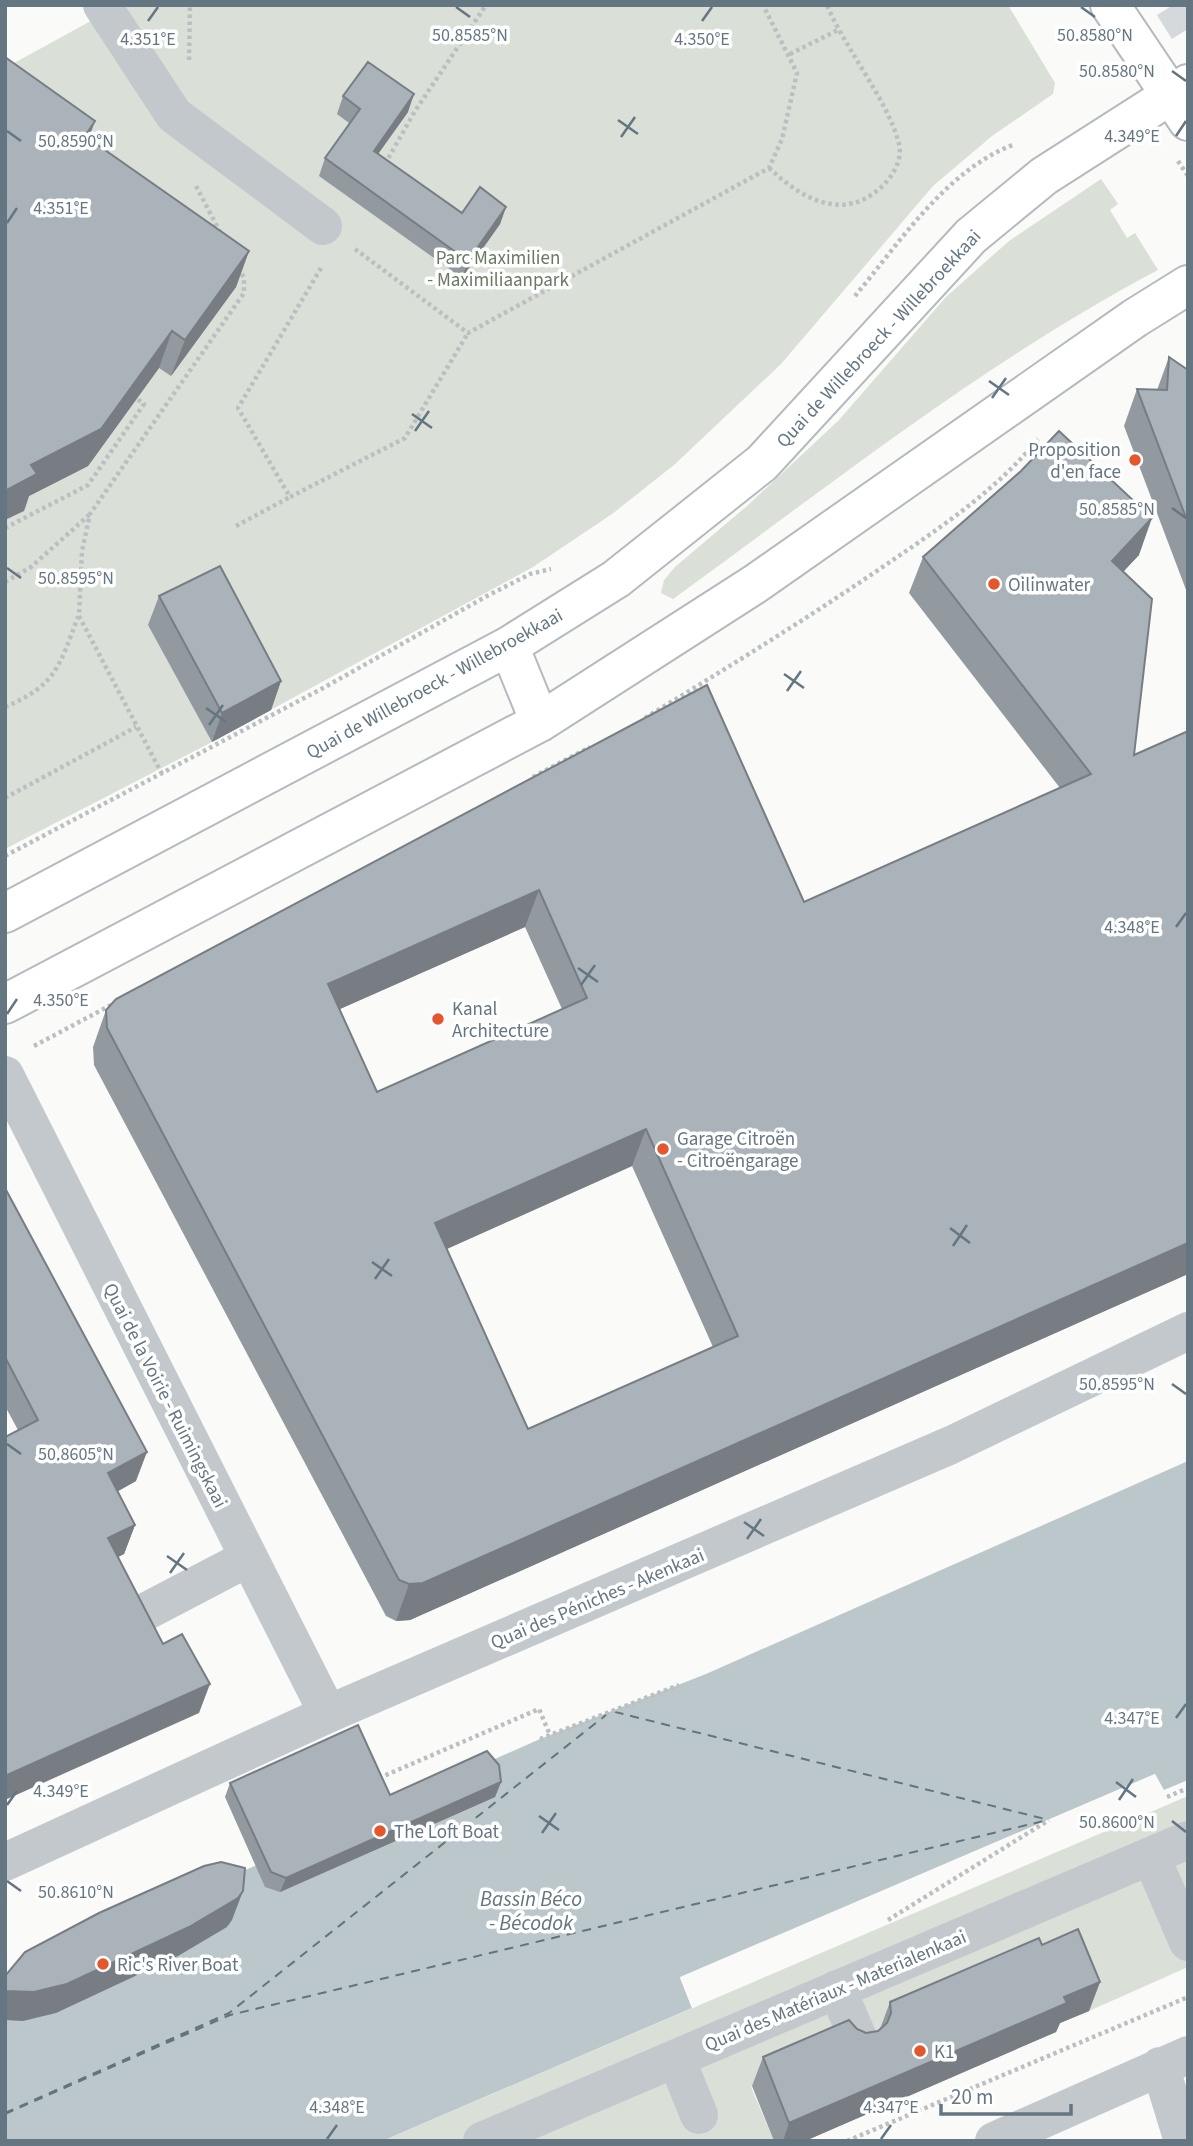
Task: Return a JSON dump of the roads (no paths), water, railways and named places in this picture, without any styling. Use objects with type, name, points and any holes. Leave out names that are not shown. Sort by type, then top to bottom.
[{"type":"main road","points":[[1110,5],[1182,100]]},
{"type":"main road","name":"Quai de Willebroeck - Willebroekkaai","points":[[5,913],[509,646],[616,579],[762,463],[971,236],[1044,176],[1182,100]]},
{"type":"main road","points":[[5,1004],[540,722],[755,584],[1135,318],[1188,285]]},
{"type":"main road","points":[[509,646],[540,722]]},
{"type":"street","points":[[102,5],[174,115],[332,243]]},
{"type":"street","name":"Quai de la Voirie - Ruimingskaai","points":[[5,1075],[328,1714]]},
{"type":"street","name":"Quai des Péniches - Akenkaai","points":[[5,1862],[328,1714],[951,1445],[1188,1331]]},
{"type":"street","points":[[145,1612],[248,1558]]},
{"type":"street","name":"Quai des Matériaux - Materialenkaai","points":[[482,2141],[1188,1840]]},
{"type":"street","points":[[1151,1856],[1188,1942]]},
{"type":"street","points":[[837,1989],[859,2040]]},
{"type":"street","points":[[676,2058],[699,2115]]},
{"type":"street","points":[[994,2141],[1174,2061],[1183,2141]]},
{"type":"water","name":"Bassin Béco - Bécodok","points":[[1188,1461],[1188,1780],[1164,1790],[1155,1774],[680,1977],[692,2008],[382,2141],[5,2141],[5,1977],[540,1739],[706,1674]]},
{"type":"tunnel","points":[[1173,5],[1188,29]]},
{"type":"place","name":"Proposition d'en face","points":[[1135,460]]},
{"type":"place","name":"Oilinwater","points":[[994,584]]},
{"type":"place","name":"Kanal Architecture","points":[[438,1019]]},
{"type":"place","name":"Garage Citroën - Citroëngarage","points":[[663,1149]]},
{"type":"place","name":"The Loft Boat","points":[[380,1831]]},
{"type":"place","name":"Ric's River Boat","points":[[103,1964]]},
{"type":"place","name":"K1","points":[[920,2051]]},
{"type":"park label","name":"Parc Maximilien - Maximiliaanpark","points":[[498,268]]}]
